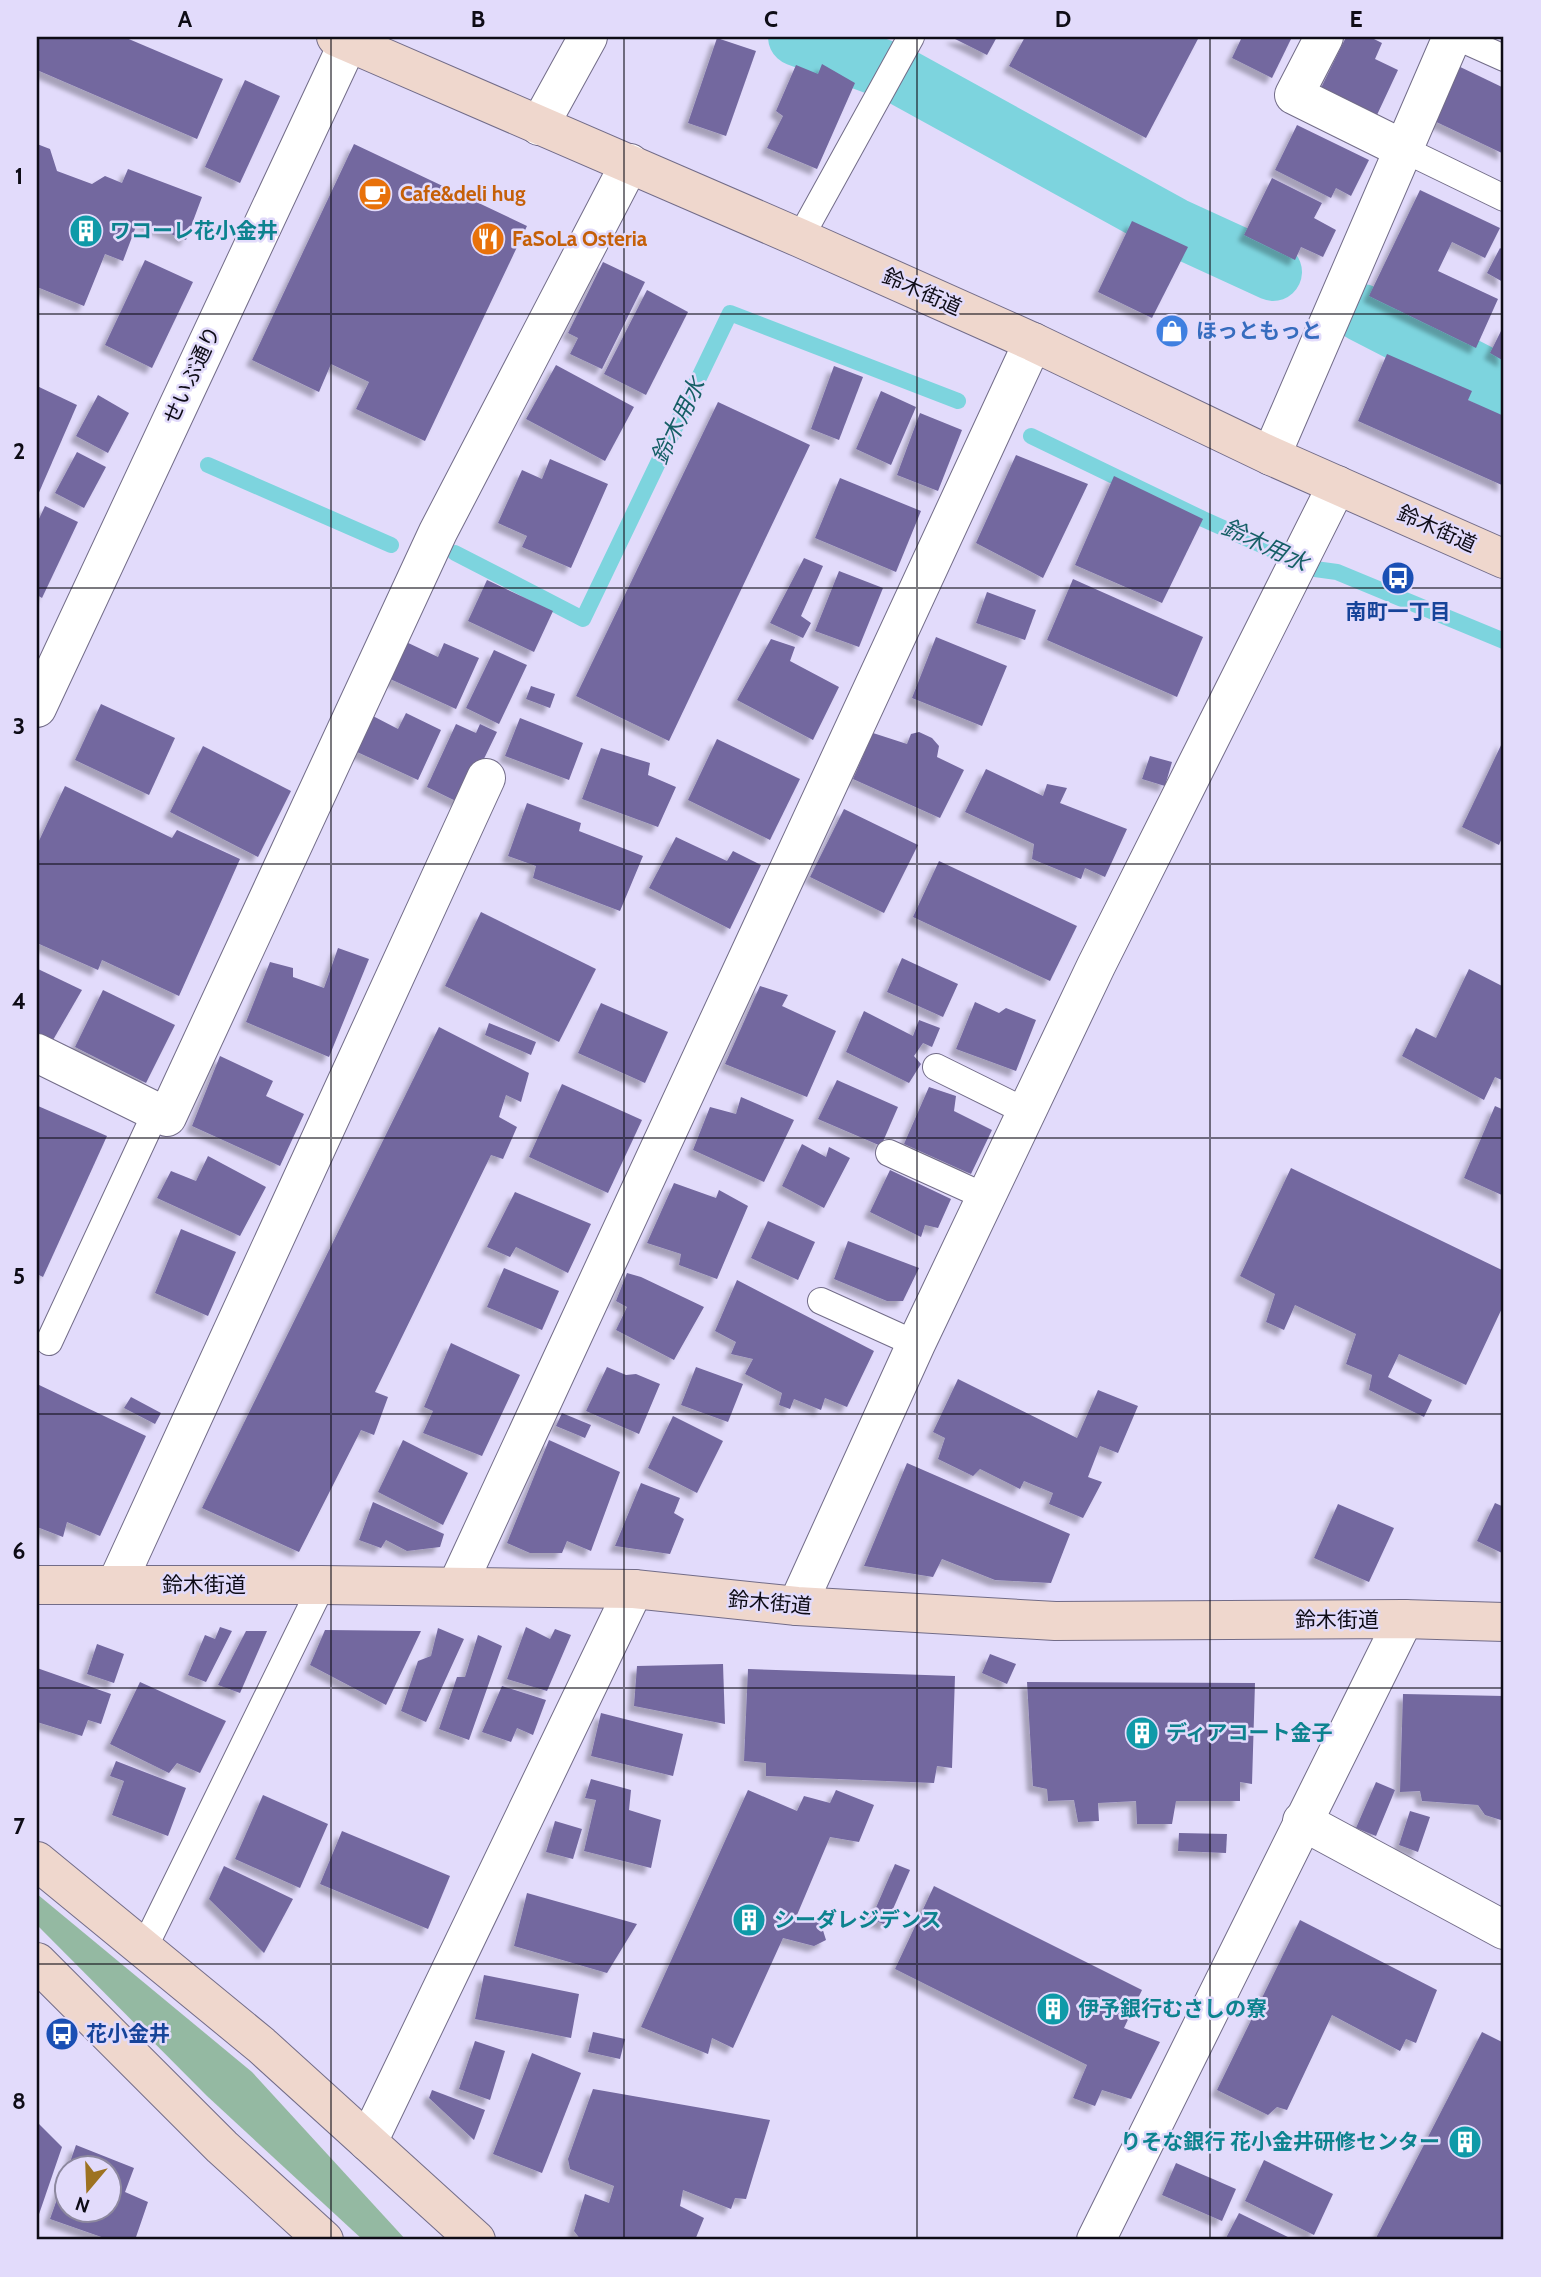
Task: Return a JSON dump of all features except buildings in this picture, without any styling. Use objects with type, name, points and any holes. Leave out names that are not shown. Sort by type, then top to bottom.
[{"type":"main road","name":"鈴木街道","points":[[342,40],[630,163],[1033,342],[1271,456],[1504,559]]},
{"type":"main road","name":"鈴木街道","points":[[37,1586],[322,1584],[634,1589],[797,1606],[1055,1621],[1404,1619],[1504,1622]]},
{"type":"main road","points":[[37,1861],[261,2045],[476,2240]]},
{"type":"main road","points":[[37,1962],[222,2147],[324,2240]]},
{"type":"street","points":[[539,126],[589,37]]},
{"type":"street","points":[[1324,37],[1294,95],[1403,149]]},
{"type":"street","points":[[1271,456],[1454,37]]},
{"type":"street","name":"せいぶ通り","points":[[37,708],[342,40]]},
{"type":"street","points":[[37,1053],[167,1117],[438,532],[630,163]]},
{"type":"street","points":[[457,1586],[1033,342]]},
{"type":"street","points":[[797,1606],[916,1344],[1102,954],[1337,485]]},
{"type":"street","points":[[116,1585],[486,778]]},
{"type":"street","points":[[368,2142],[634,1589]]},
{"type":"street","points":[[1096,2240],[1404,1619]]},
{"type":"street","points":[[1302,1821],[1504,1930]]},
{"type":"lane","points":[[1454,37],[1504,58]]},
{"type":"lane","points":[[800,238],[908,43]]},
{"type":"lane","points":[[1403,149],[1504,198]]},
{"type":"lane","points":[[936,1067],[1027,1112]]},
{"type":"lane","points":[[49,1342],[156,1112]]},
{"type":"lane","points":[[889,1153],[986,1197]]},
{"type":"lane","points":[[821,1301],[916,1344]]},
{"type":"lane","points":[[144,1948],[322,1584]]},
{"type":"green space","points":[[37,1894],[252,2072],[406,2240],[363,2240],[207,2096],[37,1925]]},
{"type":"waterway","points":[[797,37],[895,73],[1173,226],[1273,272]]},
{"type":"waterway","name":"鈴木用水","points":[[455,553],[583,619],[730,313],[958,401]]},
{"type":"waterway","points":[[1362,313],[1504,386]]},
{"type":"waterway","name":"鈴木用水","points":[[1031,436],[1203,519],[1315,569],[1337,572],[1504,641]]},
{"type":"waterway","name":"鈴木用水","points":[[208,465],[391,545]]},
{"type":"place","name":"Cafe&deli hug","points":[[375,194]]},
{"type":"place","name":"ワコーレ花小金井","points":[[86,231]]},
{"type":"place","name":"FaSoLa Osteria","points":[[488,239]]},
{"type":"place","name":"ほっともっと","points":[[1172,331]]},
{"type":"place","name":"南町一丁目","points":[[1398,578]]},
{"type":"place","name":"ディアコート金子","points":[[1142,1733]]},
{"type":"place","name":"シーダレジデンス","points":[[749,1920]]},
{"type":"place","name":"伊予銀行むさしの寮","points":[[1053,2009]]},
{"type":"place","name":"花小金井","points":[[62,2034]]},
{"type":"place","name":"りそな銀行 花小金井研修センター","points":[[1465,2142]]}]
